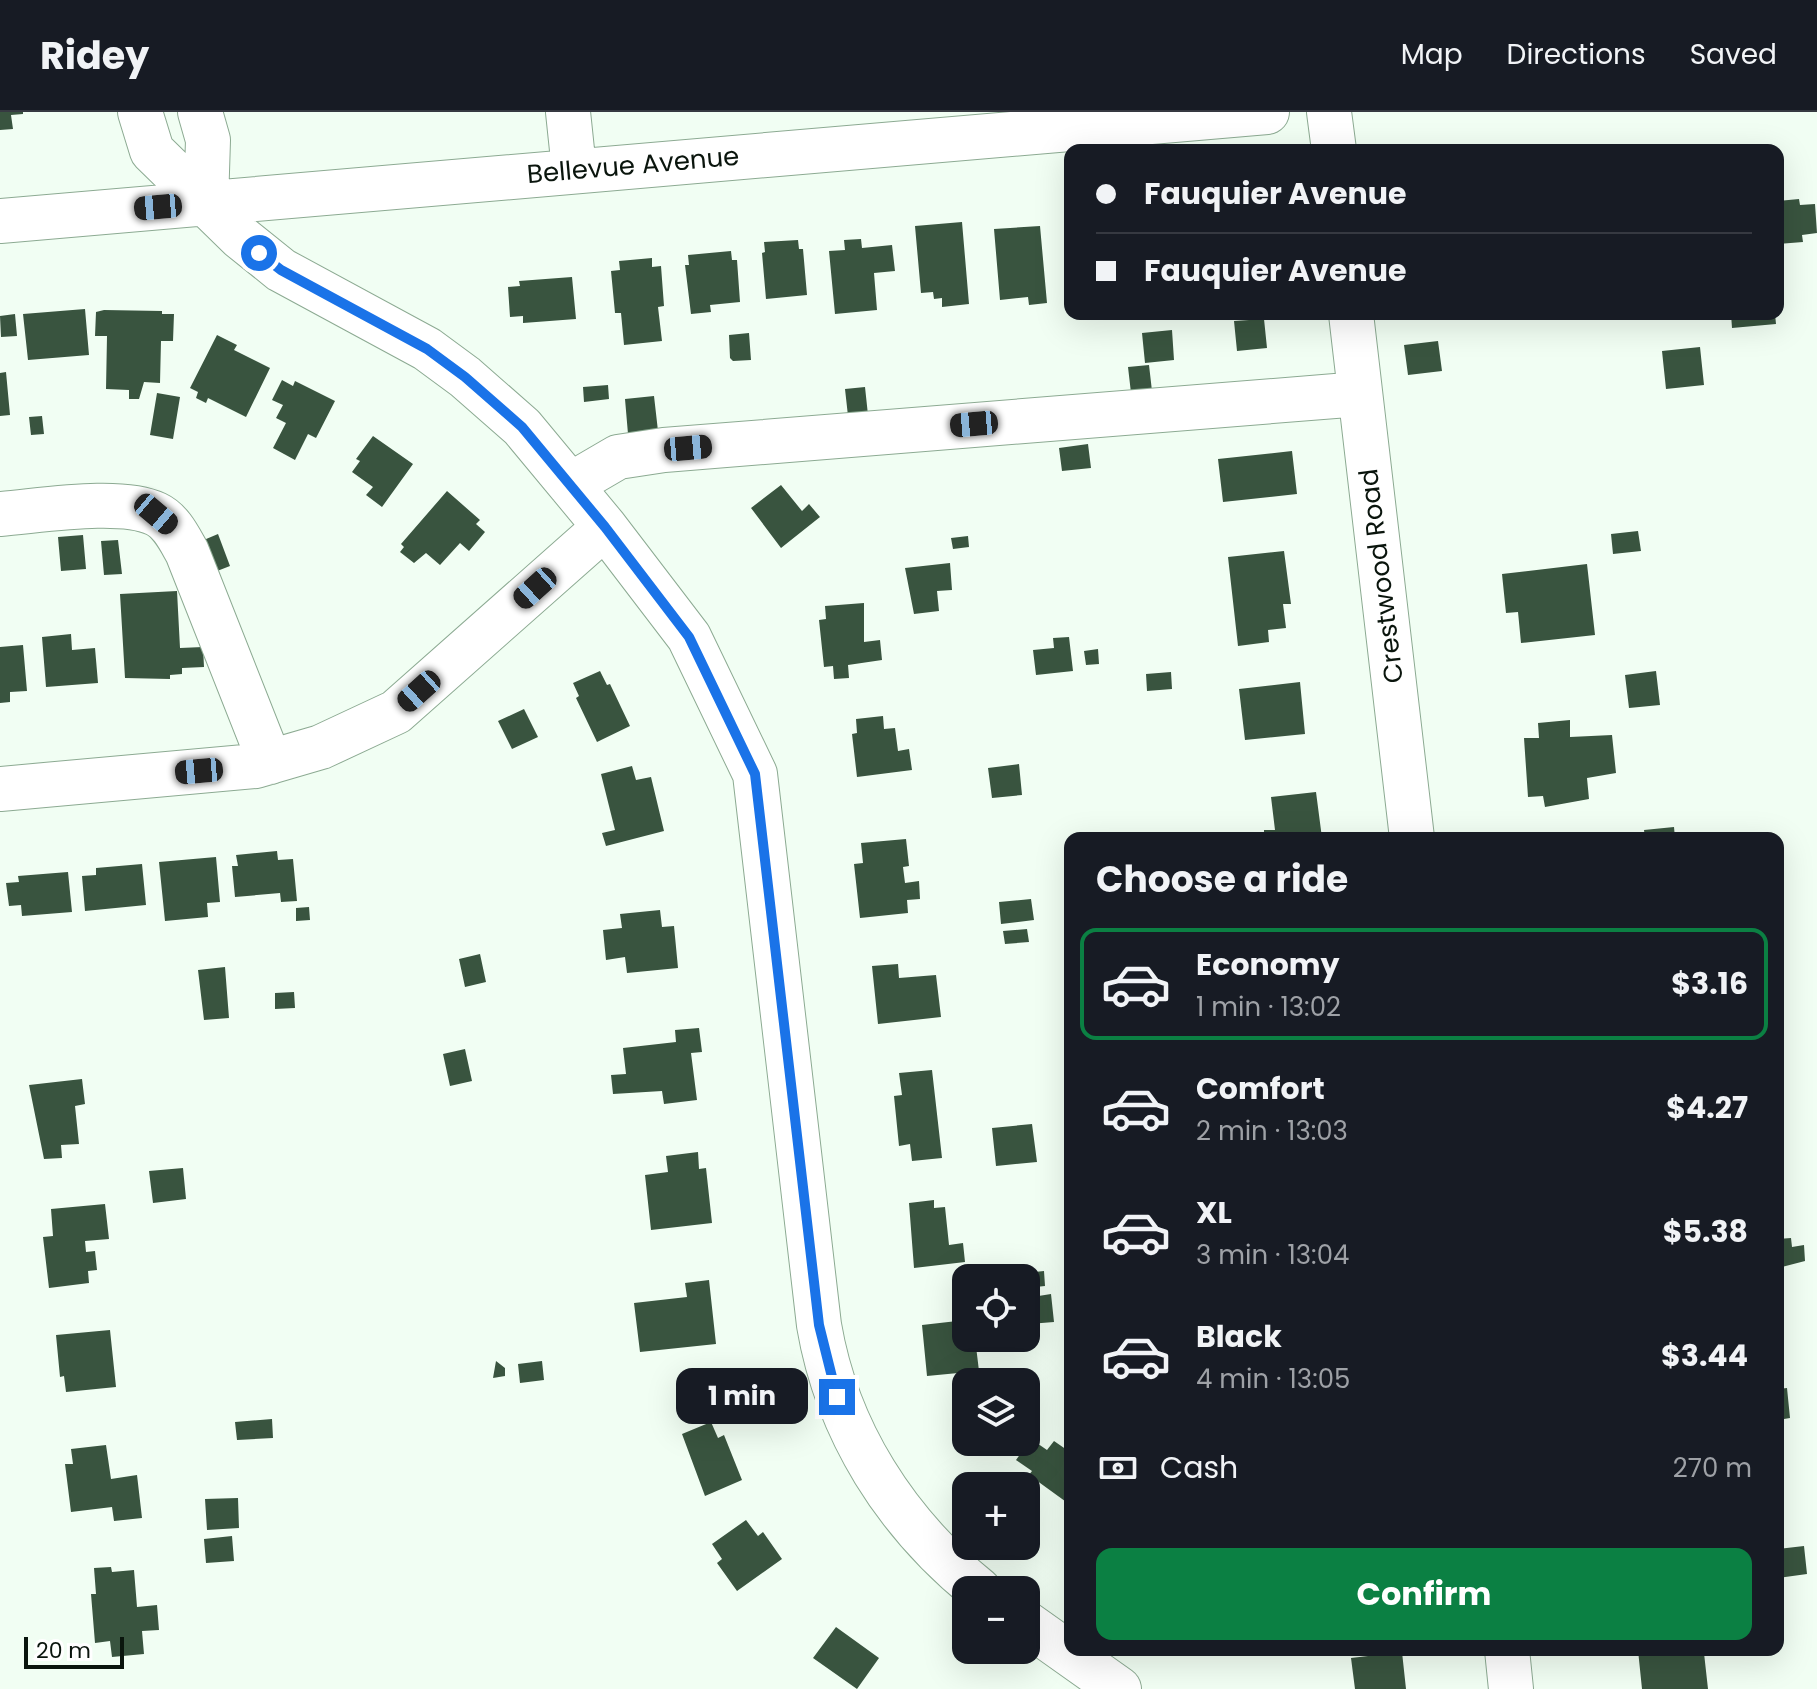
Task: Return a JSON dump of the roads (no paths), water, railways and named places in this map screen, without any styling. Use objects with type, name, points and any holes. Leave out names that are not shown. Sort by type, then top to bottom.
[{"type":"street","points":[[140,112],[152,151],[240,237],[281,270],[427,349],[465,377],[522,427],[605,527],[689,637],[755,774],[819,1325],[837,1397],[866,1457],[908,1521],[962,1576]]},
{"type":"street","points":[[200,112],[208,140],[206,203]]},
{"type":"street","points":[[568,112],[574,169]]},
{"type":"street","name":"Bellevue Avenue","points":[[0,221],[574,169],[1035,122],[1267,112]]},
{"type":"street","points":[[1329,112],[1333,144]]},
{"type":"street","name":"Crestwood Road","points":[[1352,320],[1411,832]]},
{"type":"street","points":[[570,485],[618,457],[664,450],[1360,394]]},
{"type":"street","points":[[0,514],[97,506],[132,508],[156,514],[174,529],[187,552],[270,762]]},
{"type":"street","points":[[0,789],[256,766],[321,747],[396,712],[605,527]]},
{"type":"street","points":[[1040,1633],[1064,1650]]},
{"type":"street","points":[[1072,1656],[1119,1689]]},
{"type":"street","points":[[1508,1656],[1511,1689]]}]
